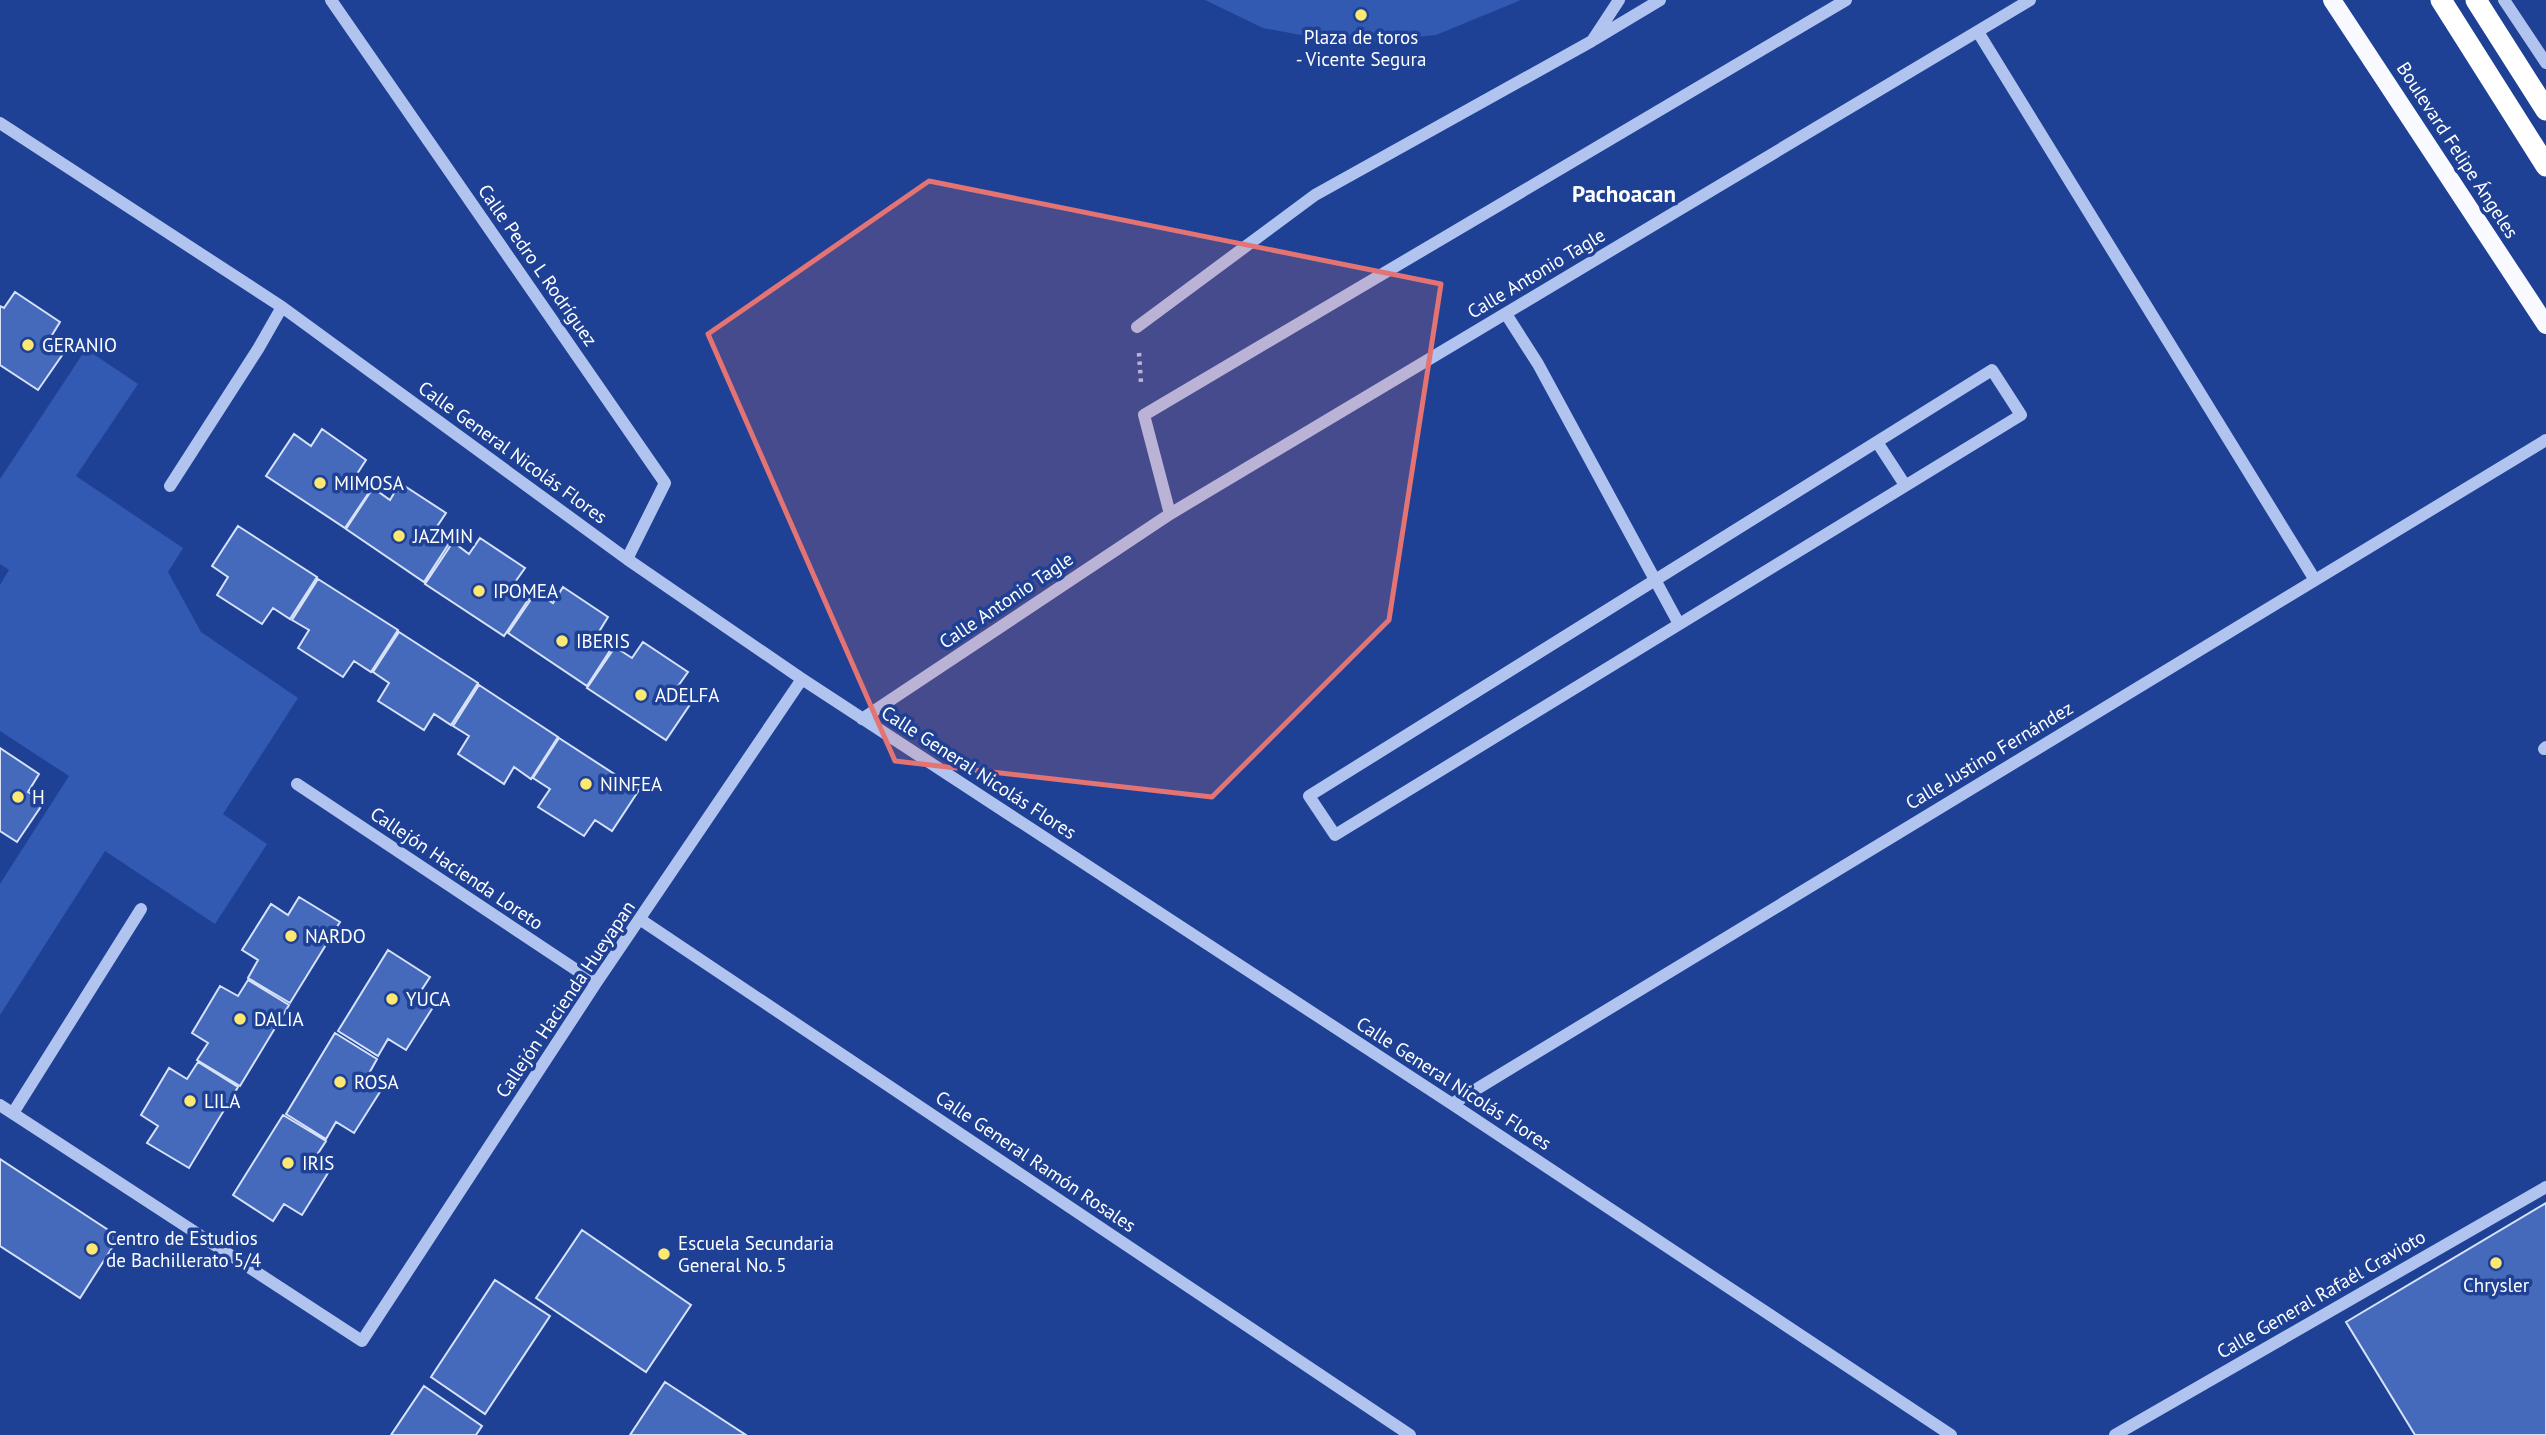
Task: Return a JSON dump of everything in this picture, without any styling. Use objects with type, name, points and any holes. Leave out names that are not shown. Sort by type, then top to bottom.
[{"type":"highway","points":[[2441,0],[2546,166]]},
{"type":"highway","points":[[2476,0],[2546,110]]},
{"type":"main road","name":"Boulevard Felipe Ángeles","points":[[2332,0],[2546,325]]},
{"type":"street","name":"Calle Pedro L Rodríguez","points":[[331,0],[665,483],[627,559]]},
{"type":"street","points":[[1592,41],[1619,0]]},
{"type":"street","points":[[1137,327],[1315,195],[1592,41],[1660,0]]},
{"type":"street","points":[[1170,514],[1144,415],[1846,0]]},
{"type":"street","name":"Calle Antonio Tagle","points":[[862,719],[1170,514],[2030,0]]},
{"type":"street","points":[[2504,0],[2546,62]]},
{"type":"street","points":[[1978,32],[2315,580]]},
{"type":"street","name":"Calle General Nicolás Flores","points":[[0,123],[282,307],[627,559],[802,679],[1951,1435]]},
{"type":"street","points":[[170,486],[282,307]]},
{"type":"street","points":[[1506,314],[1538,364],[1679,624]]},
{"type":"street","points":[[1993,370],[2021,415],[1335,835],[1309,796],[1877,442],[1993,370]]},
{"type":"street","name":"Calle Justino Fernández","points":[[1451,1104],[2546,440]]},
{"type":"street","points":[[1877,442],[1905,485]]},
{"type":"street","name":"Callejón Hacienda Hueyapan","points":[[13,1114],[362,1341],[596,983],[802,679]]},
{"type":"street","name":"Callejón Hacienda Loreto","points":[[297,784],[596,983]]},
{"type":"street","points":[[0,1105],[13,1114],[141,909]]},
{"type":"street","name":"Calle General Ramón Rosales","points":[[641,920],[1409,1435]]},
{"type":"street","name":"Calle General Rafaél Cravioto","points":[[2115,1435],[2546,1186]]},
{"type":"path","points":[[1137,327],[1144,415]]},
{"type":"highlighted area","points":[[929,181],[1441,284],[1389,620],[1212,797],[895,761],[708,334]]},
{"type":"shaded area","name":"Plaza de toros - Vicente Segura","points":[[1205,0],[1521,0],[1436,35],[1350,44],[1263,28]]},
{"type":"shaded area","points":[[86,349],[138,384],[76,476],[183,548],[168,572],[201,632],[298,698],[223,814],[267,844],[215,924],[105,851],[0,1015],[0,884],[69,776],[0,731],[0,585],[9,570],[0,564],[0,479]]},
{"type":"building","name":"GERANIO","points":[[15,292],[60,322],[49,340],[65,351],[38,390],[0,365],[0,306],[4,308]]},
{"type":"building","name":"MIMOSA","points":[[322,429],[366,460],[355,477],[372,488],[345,528],[266,476],[294,434],[311,446]]},
{"type":"building","name":"JAZMIN","points":[[400,483],[446,513],[434,531],[450,542],[424,582],[346,529],[373,488],[390,500]]},
{"type":"building","points":[[238,526],[317,577],[290,619],[273,608],[262,624],[217,595],[228,577],[212,566]]},
{"type":"building","name":"IPOMEA","points":[[480,538],[525,568],[513,585],[530,597],[504,636],[425,584],[453,542],[469,554]]},
{"type":"building","points":[[318,579],[398,630],[371,672],[354,661],[343,677],[298,648],[309,630],[292,620]]},
{"type":"building","name":"IBERIS","points":[[563,587],[608,617],[597,635],[613,646],[587,686],[508,633],[536,592],[553,603]]},
{"type":"building","points":[[399,632],[478,683],[451,725],[434,714],[424,730],[378,701],[389,683],[373,672]]},
{"type":"building","name":"ADELFA","points":[[643,642],[688,672],[676,689],[693,700],[666,740],[587,688],[615,647],[632,658]]},
{"type":"building","points":[[479,685],[558,737],[531,779],[514,767],[504,784],[458,754],[469,736],[453,726]]},
{"type":"building","name":"NINFEA","points":[[559,738],[639,790],[612,831],[595,820],[584,836],[538,807],[550,789],[533,778]]},
{"type":"building","name":"H","points":[[0,748],[39,774],[28,792],[44,802],[17,842],[0,831]]},
{"type":"building","name":"NARDO","points":[[299,897],[340,922],[290,1003],[248,978],[258,960],[242,950],[271,904],[288,915]]},
{"type":"building","name":"YUCA","points":[[388,950],[430,977],[419,994],[435,1004],[406,1050],[388,1039],[378,1056],[338,1031]]},
{"type":"building","name":"DALIA","points":[[248,980],[289,1005],[240,1086],[197,1060],[208,1043],[192,1033],[220,986],[238,996]]},
{"type":"building","name":"ROSA","points":[[335,1033],[377,1059],[367,1077],[383,1087],[354,1133],[336,1122],[326,1139],[286,1114]]},
{"type":"building","name":"LILA","points":[[198,1062],[238,1087],[189,1168],[147,1143],[158,1126],[141,1115],[169,1068],[187,1079]]},
{"type":"building","name":"IRIS","points":[[283,1115],[326,1141],[315,1158],[331,1168],[302,1215],[284,1204],[273,1221],[233,1195]]},
{"type":"building","points":[[0,1159],[119,1237],[80,1298],[0,1246]]},
{"type":"building","name":"Chrysler","points":[[2546,1203],[2546,1435],[2415,1435],[2346,1322]]},
{"type":"building","points":[[582,1230],[691,1305],[646,1372],[536,1298]]},
{"type":"building","points":[[495,1280],[550,1316],[485,1414],[431,1377]]},
{"type":"building","points":[[665,1382],[746,1435],[630,1435]]},
{"type":"building","points":[[424,1386],[482,1426],[476,1435],[391,1435]]},
{"type":"place","name":"Plaza de toros - Vicente Segura","points":[[1361,15]]},
{"type":"place","name":"GERANIO","points":[[28,345]]},
{"type":"place","name":"MIMOSA","points":[[320,483]]},
{"type":"place","name":"JAZMIN","points":[[399,536]]},
{"type":"place","name":"IPOMEA","points":[[479,591]]},
{"type":"place","name":"IBERIS","points":[[562,641]]},
{"type":"place","name":"ADELFA","points":[[641,695]]},
{"type":"place","name":"NINFEA","points":[[586,784]]},
{"type":"place","name":"H","points":[[18,797]]},
{"type":"place","name":"NARDO","points":[[291,936]]},
{"type":"place","name":"YUCA","points":[[392,999]]},
{"type":"place","name":"DALIA","points":[[240,1019]]},
{"type":"place","name":"ROSA","points":[[340,1082]]},
{"type":"place","name":"LILA","points":[[190,1101]]},
{"type":"place","name":"IRIS","points":[[288,1163]]},
{"type":"place","name":"Centro de Estudios de Bachillerato 5/4","points":[[92,1249]]},
{"type":"place","name":"Escuela Secundaria General No. 5","points":[[664,1254]]},
{"type":"place","name":"Chrysler","points":[[2496,1263]]},
{"type":"district","name":"Pachoacan","points":[[1624,193]]}]
